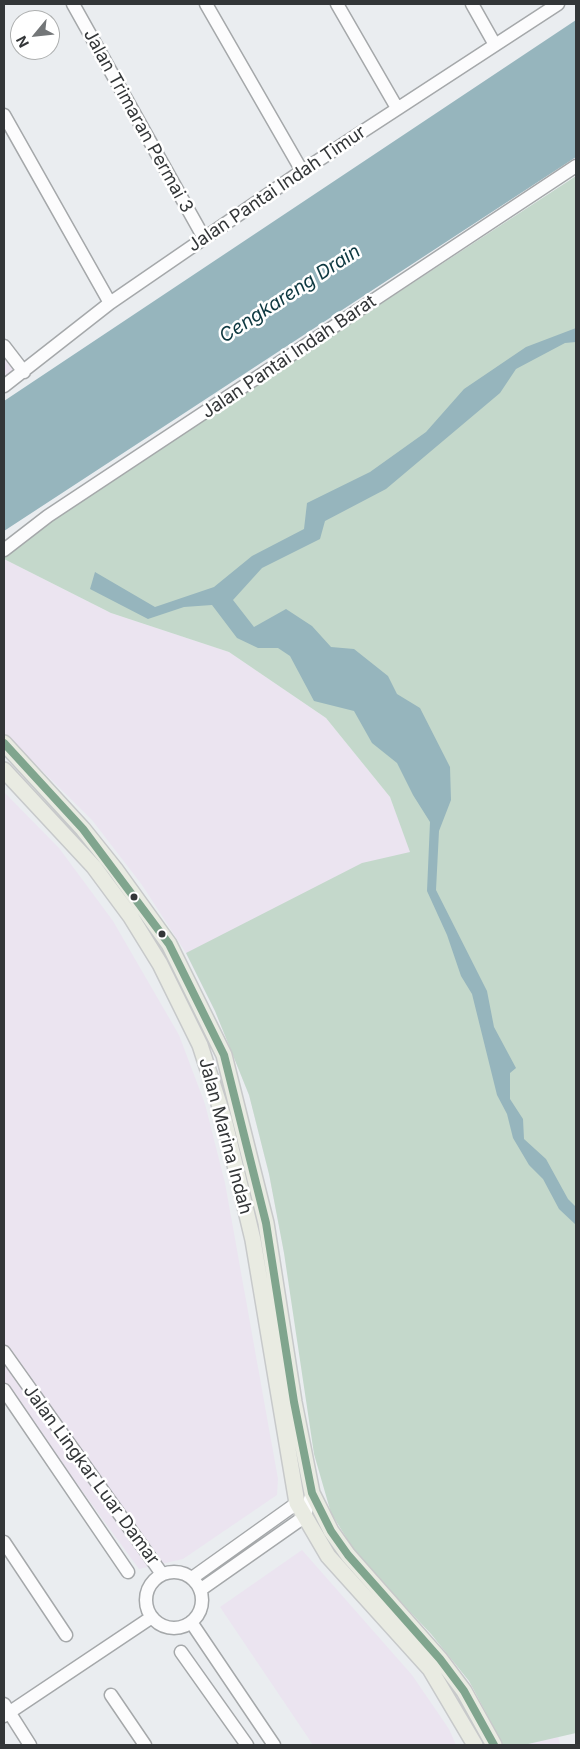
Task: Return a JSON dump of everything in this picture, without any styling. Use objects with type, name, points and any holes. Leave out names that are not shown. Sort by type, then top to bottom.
[{"type":"main road","name":"Jalan Marina Indah","points":[[4,743],[83,829],[115,868],[169,944],[224,1055],[266,1223],[294,1402],[312,1493],[331,1531],[348,1555],[440,1659],[464,1691],[494,1745]]},
{"type":"main road","name":"Jalan Marina Indah","points":[[4,770],[102,878],[131,917],[160,964],[200,1045],[224,1119],[253,1240],[297,1503],[328,1556],[430,1669],[475,1745]]},
{"type":"main road","points":[[70,841],[83,829]]},
{"type":"street","name":"Jalan Trimaran Permai 3","points":[[72,4],[204,238]]},
{"type":"street","points":[[206,4],[302,172]]},
{"type":"street","points":[[337,4],[397,108]]},
{"type":"street","points":[[472,4],[494,43]]},
{"type":"street","name":"Jalan Pantai Indah Timur","points":[[4,386],[110,302],[494,43],[558,4]]},
{"type":"street","points":[[4,114],[110,302]]},
{"type":"street","name":"Jalan Pantai Indah Barat","points":[[4,550],[48,516],[576,166]]},
{"type":"street","points":[[4,346],[24,372]]},
{"type":"street","name":"Jalan Lingkar Luar Damar","points":[[4,1352],[162,1574]]},
{"type":"street","points":[[4,1390],[8,1406],[128,1572]]},
{"type":"street","points":[[200,1590],[304,1517],[312,1493]]},
{"type":"street","points":[[192,1578],[297,1503]]},
{"type":"street","points":[[4,1542],[66,1635]]},
{"type":"street","points":[[178,1572],[192,1578],[200,1590],[201,1607],[191,1622],[175,1628],[166,1627],[152,1617],[148,1609],[146,1593],[150,1585],[162,1574],[178,1572]]},
{"type":"street","points":[[30,1745],[6,1711],[152,1617]]},
{"type":"street","points":[[191,1622],[274,1745]]},
{"type":"street","points":[[181,1652],[247,1745]]},
{"type":"street","points":[[111,1695],[145,1745]]},
{"type":"shaded area","points":[[4,346],[22,375],[4,388]]},
{"type":"shaded area","points":[[4,559],[111,613],[229,652],[326,718],[390,797],[411,852],[284,1253],[269,1174],[249,1095],[215,1011],[186,953],[142,885],[92,820],[4,733]]},
{"type":"shaded area","points":[[4,792],[59,848],[113,921],[179,1035],[205,1104],[225,1183],[278,1479],[277,1495],[183,1559],[139,1569],[4,1384]]},
{"type":"shaded area","points":[[302,1550],[412,1675],[449,1729],[456,1745],[313,1745],[220,1607]]},
{"type":"shaded area","points":[[558,1736],[560,1745],[524,1745]]},
{"type":"green space","points":[[576,176],[576,1733],[524,1745],[503,1745],[469,1681],[431,1634],[365,1568],[331,1513],[314,1454],[284,1253],[269,1174],[249,1095],[215,1011],[186,953],[362,863],[410,852],[390,797],[326,718],[229,652],[111,613],[4,559],[4,555],[92,493]]},
{"type":"water","name":"Cengkareng Drain","points":[[576,20],[576,157],[4,531],[4,401]]},
{"type":"water","points":[[576,328],[576,342],[565,343],[516,369],[500,393],[386,489],[325,521],[320,539],[262,568],[233,600],[254,627],[286,609],[312,626],[331,647],[354,649],[388,676],[397,694],[420,708],[450,767],[451,800],[439,831],[436,890],[487,991],[494,1027],[516,1068],[510,1073],[510,1099],[523,1119],[524,1139],[546,1159],[568,1199],[576,1207],[576,1225],[559,1209],[543,1179],[529,1165],[513,1138],[507,1114],[497,1095],[472,994],[461,976],[447,935],[427,891],[430,822],[413,795],[397,763],[372,743],[354,711],[314,701],[290,656],[278,648],[258,648],[237,638],[212,605],[184,607],[148,619],[90,589],[95,572],[155,607],[214,587],[252,556],[304,529],[307,503],[370,472],[426,432],[464,389],[526,347]]},
{"type":"transit line","points":[[4,743],[83,829],[169,944],[224,1055],[266,1223],[294,1402],[312,1493],[331,1531],[348,1555],[440,1659],[464,1691],[494,1745]]}]
